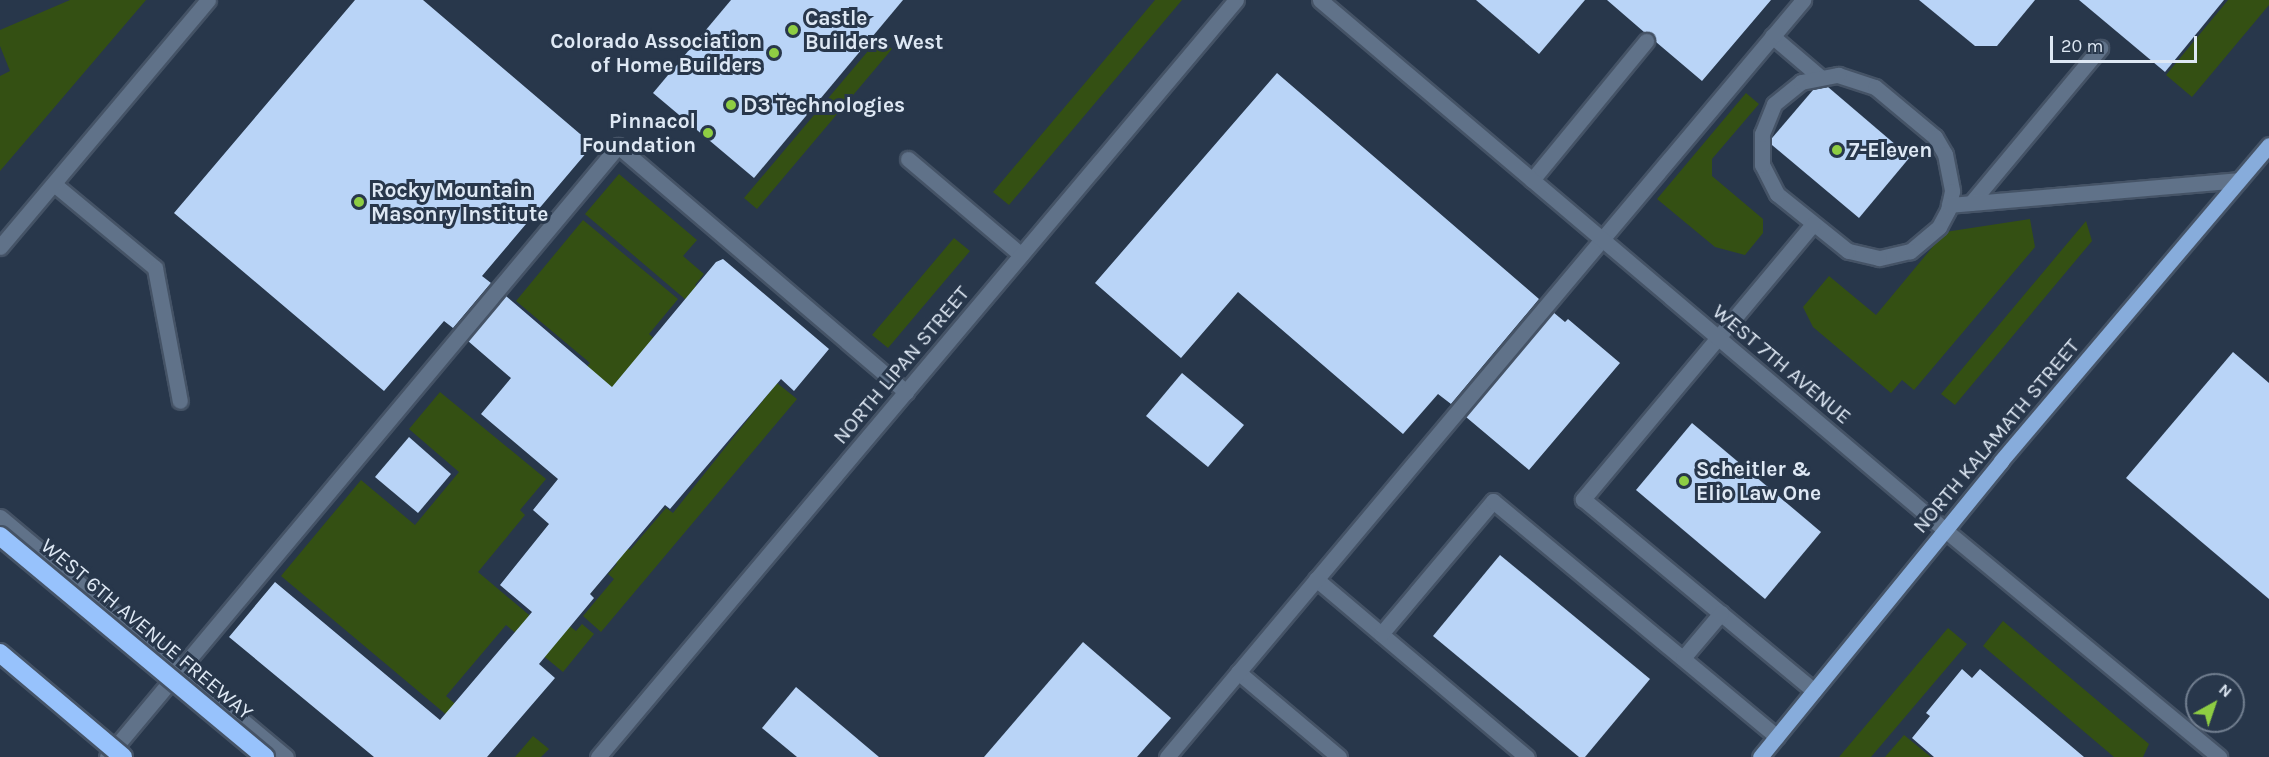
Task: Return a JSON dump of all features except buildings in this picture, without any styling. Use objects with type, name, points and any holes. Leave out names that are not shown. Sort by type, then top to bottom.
[{"type":"highway","name":"WEST 6TH AVENUE FREEWAY","points":[[0,536],[264,757]]},
{"type":"highway","points":[[0,653],[123,757]]},
{"type":"main road","name":"NORTH KALAMATH STREET","points":[[1760,757],[1945,530],[2269,145]]},
{"type":"street","points":[[0,247],[208,0]]},
{"type":"street","name":"NORTH LIPAN STREET","points":[[598,757],[1236,0]]},
{"type":"street","name":"WEST 7TH AVENUE","points":[[1320,0],[1945,530],[2219,757]]},
{"type":"street","points":[[1167,757],[1803,0]]},
{"type":"street","points":[[1772,36],[1820,76]]},
{"type":"street","points":[[1532,180],[1646,41]]},
{"type":"street","points":[[1971,203],[2100,48]]},
{"type":"street","points":[[1838,75],[1875,87],[1935,137],[1951,172],[1949,205],[1940,227],[1926,241],[1895,257],[1879,258],[1848,251],[1777,194],[1762,165],[1760,150],[1766,119],[1774,104],[1793,87],[1820,76],[1838,75]]},
{"type":"street","points":[[106,757],[618,146],[906,392]]},
{"type":"street","points":[[908,159],[1021,255]]},
{"type":"street","points":[[1949,205],[2239,180]]},
{"type":"street","points":[[54,184],[155,268],[180,401]]},
{"type":"street","points":[[1814,224],[1583,499],[1814,691]]},
{"type":"street","points":[[1381,634],[1493,501],[1777,737]]},
{"type":"street","points":[[0,517],[286,757]]},
{"type":"street","points":[[1316,579],[1527,757]]},
{"type":"street","points":[[1683,658],[1721,613]]},
{"type":"street","points":[[1238,672],[1339,757]]},
{"type":"green space","points":[[70,0],[146,0],[0,171],[0,76],[10,71],[0,46],[0,30]]},
{"type":"green space","points":[[1155,0],[1182,0],[1009,205],[993,192]]},
{"type":"green space","points":[[2228,0],[2269,0],[2269,5],[2192,97],[2166,75]]},
{"type":"green space","points":[[879,38],[892,49],[757,209],[744,198]]},
{"type":"green space","points":[[1746,93],[1759,104],[1712,159],[1712,176],[1763,219],[1763,233],[1745,255],[1715,247],[1657,199]]},
{"type":"green space","points":[[619,174],[697,240],[683,256],[704,274],[695,285],[751,331],[739,345],[585,214]]},
{"type":"green space","points":[[2030,219],[2035,247],[1914,390],[1902,380],[1891,393],[1813,327],[1803,307],[1829,276],[1876,315],[1945,232]]},
{"type":"green space","points":[[583,220],[678,299],[649,334],[662,346],[620,395],[550,411],[590,363],[516,301]]},
{"type":"green space","points":[[2086,221],[2092,241],[1955,405],[1941,394]]},
{"type":"green space","points":[[954,238],[970,251],[888,348],[872,335]]},
{"type":"green space","points":[[777,383],[797,399],[601,632],[583,616],[614,579],[608,574],[617,564],[610,557],[621,544],[630,550],[666,508],[673,513]]},
{"type":"green space","points":[[440,392],[546,479],[520,510],[525,515],[478,572],[553,635],[564,622],[576,631],[582,624],[594,634],[563,672],[506,625],[446,696],[495,738],[486,748],[281,576],[361,480],[415,525],[459,472],[409,429]]},
{"type":"green space","points":[[2003,621],[2149,744],[2143,757],[2114,757],[1983,646]]},
{"type":"green space","points":[[1948,628],[1967,644],[1871,757],[1839,757]]},
{"type":"green space","points":[[1904,735],[1931,757],[1885,757]]},
{"type":"green space","points":[[533,736],[549,749],[541,757],[515,757]]},
{"type":"place","name":"Castle Builders West","points":[[793,30]]},
{"type":"place","name":"Colorado Association of Home Builders","points":[[774,53]]},
{"type":"place","name":"D3 Technologies","points":[[731,105]]},
{"type":"place","name":"Pinnacol Foundation","points":[[708,133]]},
{"type":"place","name":"7-Eleven","points":[[1837,150]]},
{"type":"place","name":"Rocky Mountain Masonry Institute","points":[[359,202]]},
{"type":"place","name":"Scheitler & Elio Law One","points":[[1684,481]]}]
